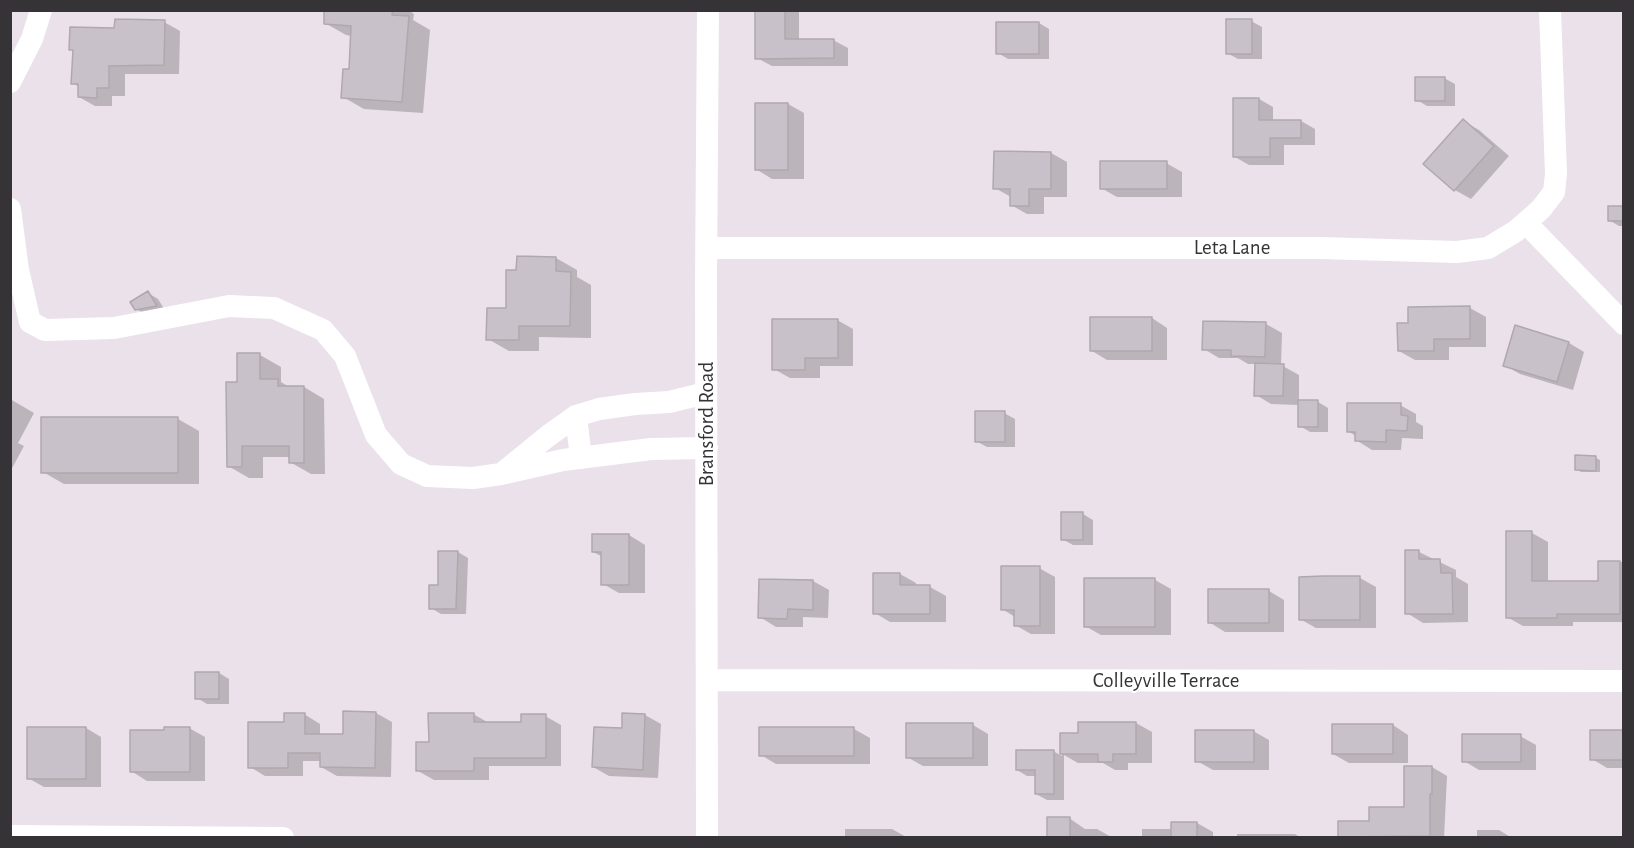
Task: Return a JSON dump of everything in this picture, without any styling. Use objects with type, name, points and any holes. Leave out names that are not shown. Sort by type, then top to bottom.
[{"type":"street","points":[[10,82],[32,39],[41,10]]},
{"type":"street","name":"Bransford Road","points":[[707,837],[708,10]]},
{"type":"street","name":"Leta Lane","points":[[707,248],[1319,248],[1457,252],[1488,248],[1526,223],[1554,192],[1556,174],[1550,10]]},
{"type":"street","points":[[10,209],[18,270],[30,322],[45,330],[114,328],[229,306],[274,308],[323,330],[345,356],[376,435],[401,464],[427,476],[473,478],[563,460],[651,449],[707,448]]},
{"type":"street","points":[[1526,223],[1623,324]]},
{"type":"street","points":[[501,474],[576,416],[599,409],[669,402],[706,393]]},
{"type":"street","points":[[576,416],[581,458]]},
{"type":"street","name":"Colleyville Terrace","points":[[708,680],[1623,681]]},
{"type":"street","points":[[10,836],[283,837]]},
{"type":"building","points":[[324,10],[393,10],[392,15],[409,16],[402,102],[341,98],[343,69],[349,69],[351,26],[324,24]]},
{"type":"building","points":[[755,10],[785,10],[785,39],[834,39],[834,58],[755,59]]},
{"type":"building","points":[[115,19],[165,20],[164,65],[109,66],[109,88],[97,88],[97,98],[78,97],[78,84],[71,84],[73,50],[69,50],[70,27],[114,28]]},
{"type":"building","points":[[1226,19],[1252,19],[1252,54],[1226,54]]},
{"type":"building","points":[[996,22],[1039,22],[1039,54],[996,54]]},
{"type":"building","points":[[1415,77],[1445,77],[1445,101],[1415,101]]},
{"type":"building","points":[[1233,98],[1259,98],[1259,120],[1301,120],[1301,138],[1270,138],[1270,157],[1233,157]]},
{"type":"building","points":[[755,103],[788,103],[788,170],[755,170]]},
{"type":"building","points":[[1463,119],[1494,146],[1454,191],[1423,164]]},
{"type":"building","points":[[994,151],[1051,152],[1051,189],[1029,189],[1029,206],[1010,206],[1010,189],[993,189]]},
{"type":"building","points":[[1100,161],[1167,161],[1167,189],[1100,189]]},
{"type":"building","points":[[1608,206],[1623,206],[1623,221],[1608,221]]},
{"type":"building","points":[[517,256],[556,257],[556,271],[571,272],[570,326],[519,326],[519,340],[486,340],[487,308],[506,308],[506,270],[516,270]]},
{"type":"building","points":[[148,291],[157,306],[135,310],[130,302]]},
{"type":"building","points":[[1470,306],[1470,339],[1434,339],[1434,351],[1398,351],[1397,323],[1408,323],[1408,307]]},
{"type":"building","points":[[1090,317],[1152,317],[1152,351],[1090,351]]},
{"type":"building","points":[[772,319],[838,319],[838,358],[805,358],[805,370],[772,370]]},
{"type":"building","points":[[1203,321],[1266,322],[1265,357],[1231,356],[1231,350],[1202,350]]},
{"type":"building","points":[[1515,325],[1569,342],[1557,382],[1503,366]]},
{"type":"building","points":[[237,353],[260,353],[260,379],[278,379],[278,386],[304,386],[304,463],[289,463],[289,446],[242,446],[242,467],[227,467],[226,382],[237,382]]},
{"type":"building","points":[[1255,363],[1284,364],[1283,396],[1254,396]]},
{"type":"building","points":[[1298,400],[1318,400],[1318,427],[1298,427]]},
{"type":"building","points":[[1347,403],[1401,403],[1401,415],[1408,416],[1407,431],[1386,430],[1386,442],[1355,441],[1355,432],[1347,432]]},
{"type":"building","points":[[975,411],[1005,411],[1005,442],[975,442]]},
{"type":"building","points":[[41,417],[178,417],[178,473],[41,473]]},
{"type":"building","points":[[1575,455],[1596,456],[1596,471],[1575,470]]},
{"type":"building","points":[[1061,512],[1083,512],[1083,540],[1061,540]]},
{"type":"building","points":[[1506,531],[1532,531],[1532,581],[1598,581],[1598,561],[1620,561],[1620,614],[1557,614],[1557,618],[1506,618]]},
{"type":"building","points":[[592,534],[629,534],[629,585],[601,585],[601,552],[592,552]]},
{"type":"building","points":[[1405,550],[1419,550],[1419,559],[1440,559],[1441,573],[1452,573],[1453,614],[1405,614]]},
{"type":"building","points":[[438,551],[458,551],[456,609],[429,609],[429,585],[438,585]]},
{"type":"building","points":[[1001,566],[1040,566],[1040,626],[1014,626],[1014,610],[1001,610]]},
{"type":"building","points":[[873,573],[900,573],[900,585],[930,585],[930,614],[873,614]]},
{"type":"building","points":[[1360,576],[1360,620],[1299,620],[1299,577]]},
{"type":"building","points":[[1084,578],[1155,578],[1155,627],[1084,627]]},
{"type":"building","points":[[759,579],[813,580],[813,610],[788,609],[787,619],[758,618]]},
{"type":"building","points":[[1208,589],[1269,589],[1269,623],[1208,623]]},
{"type":"building","points":[[195,672],[219,672],[219,699],[195,699]]},
{"type":"building","points":[[343,711],[376,712],[375,768],[320,767],[320,753],[288,753],[288,768],[248,768],[248,722],[284,722],[284,713],[305,713],[305,734],[343,734]]},
{"type":"building","points":[[428,713],[474,713],[474,722],[521,722],[521,714],[546,714],[546,758],[474,758],[474,771],[416,771],[416,742],[429,742]]},
{"type":"building","points":[[622,713],[645,714],[643,770],[592,767],[594,727],[622,728]]},
{"type":"building","points":[[1078,722],[1136,722],[1136,754],[1113,754],[1113,762],[1098,762],[1098,754],[1060,754],[1060,733],[1078,733]]},
{"type":"building","points":[[906,723],[973,723],[973,758],[906,758]]},
{"type":"building","points":[[1332,724],[1393,724],[1393,754],[1332,754]]},
{"type":"building","points":[[27,727],[86,727],[86,779],[27,779]]},
{"type":"building","points":[[164,727],[190,727],[190,772],[130,772],[130,730],[164,730]]},
{"type":"building","points":[[759,727],[854,727],[854,756],[759,756]]},
{"type":"building","points":[[1195,730],[1254,730],[1254,762],[1195,762]]},
{"type":"building","points":[[1590,730],[1623,730],[1623,760],[1590,760]]},
{"type":"building","points":[[1462,734],[1521,734],[1521,762],[1462,762]]},
{"type":"building","points":[[1016,750],[1054,750],[1054,794],[1035,794],[1035,770],[1016,770]]},
{"type":"building","points":[[1404,766],[1432,766],[1430,836],[1338,837],[1338,821],[1369,821],[1369,807],[1404,807]]},
{"type":"building","points":[[1047,817],[1070,817],[1070,837],[1047,837]]},
{"type":"building","points":[[1171,822],[1197,822],[1197,837],[1171,837]]}]
